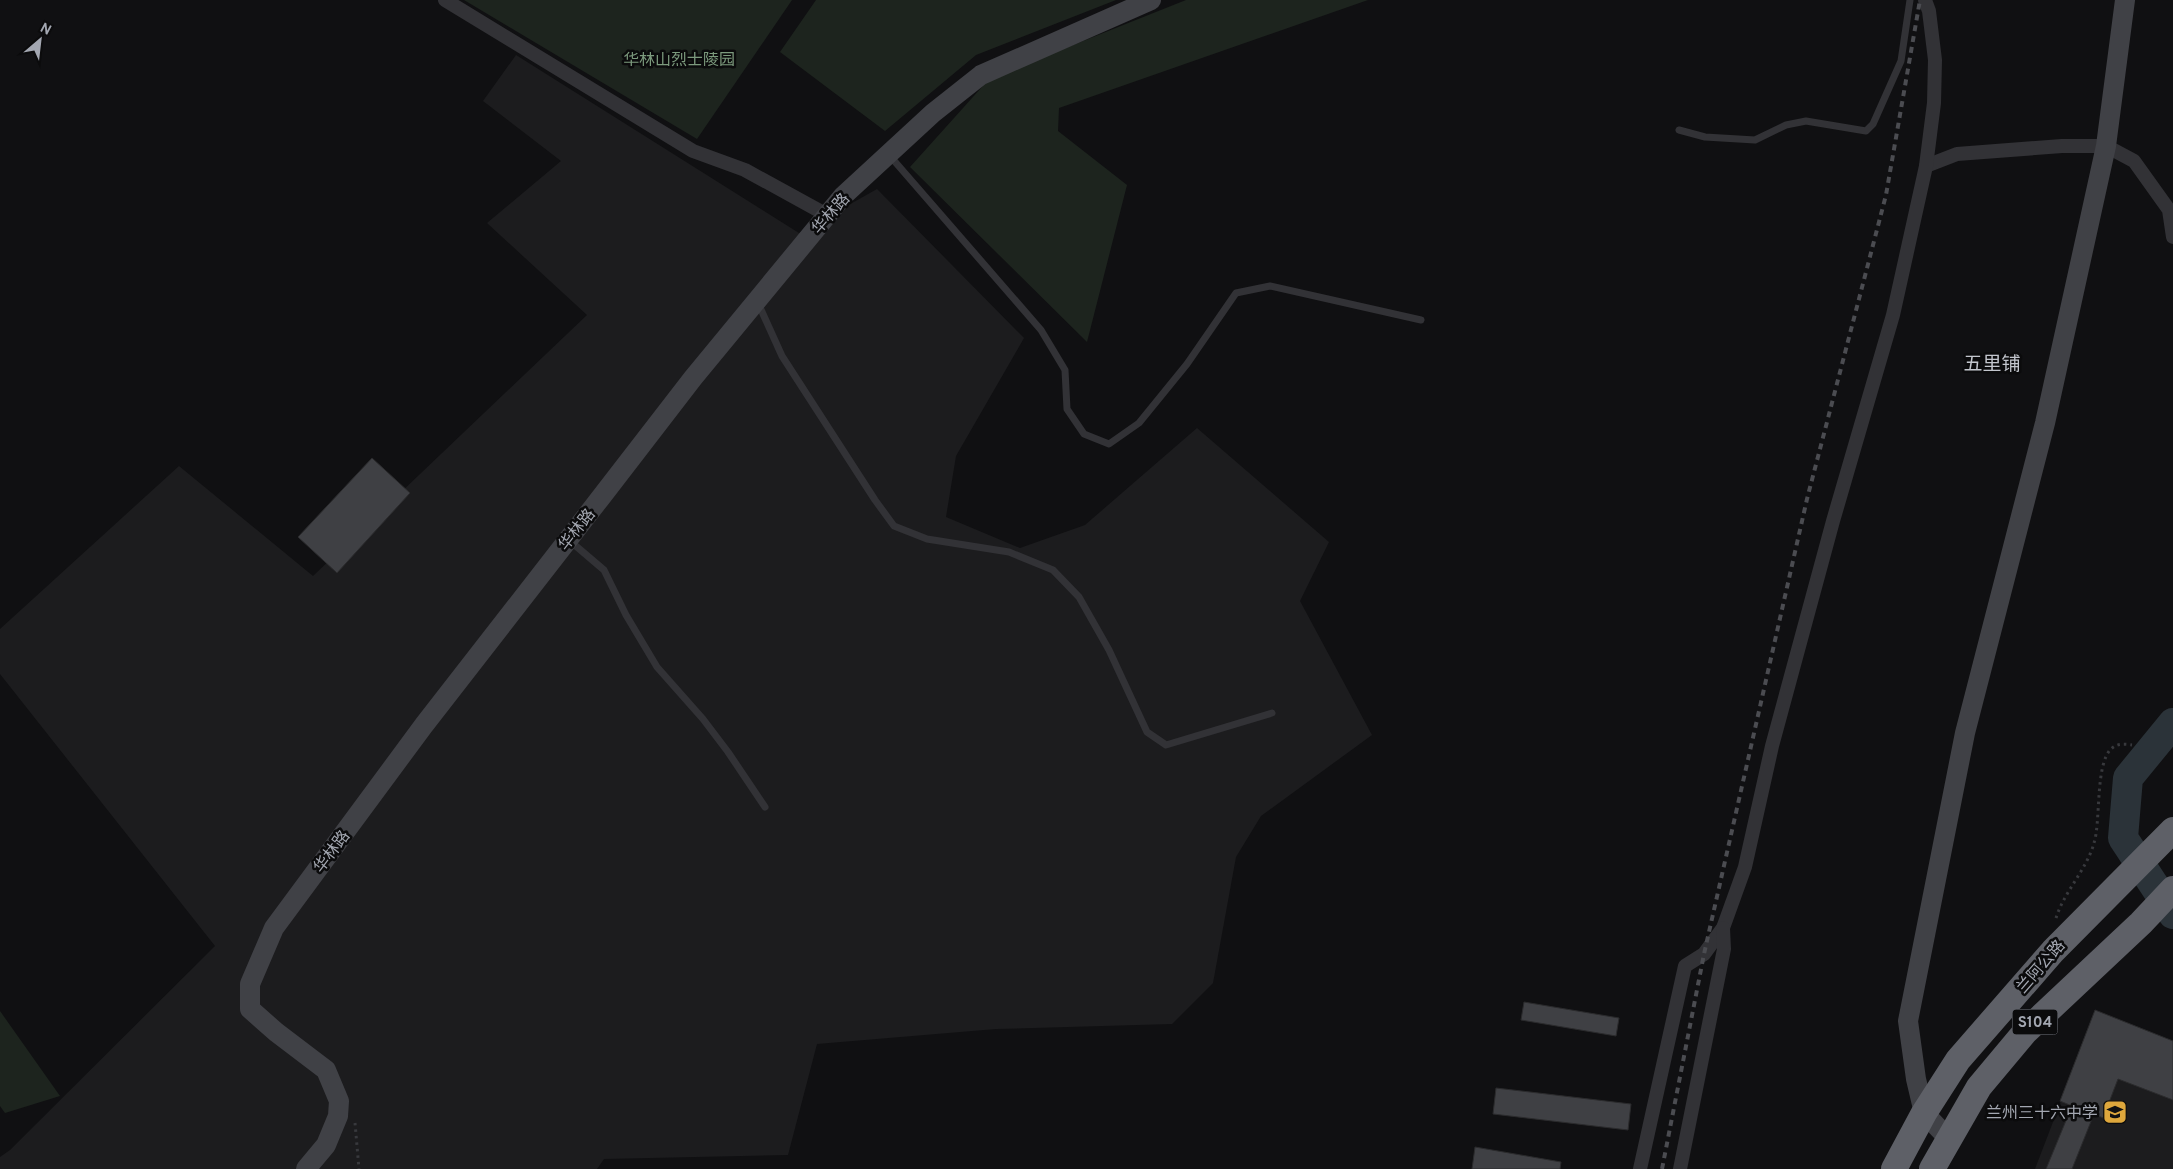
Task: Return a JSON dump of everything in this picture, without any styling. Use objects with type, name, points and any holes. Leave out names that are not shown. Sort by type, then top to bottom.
[{"type":"highway","name":"兰阿公路","points":[[1894,1169],[1924,1113],[1958,1060],[2053,951],[2173,830]]},
{"type":"highway","name":"S104","points":[[1932,1169],[1979,1087],[2025,1032],[2173,889]]},
{"type":"street","points":[[445,0],[693,151],[745,170],[827,214]]},
{"type":"street","name":"华林路","points":[[339,1101],[326,1070],[276,1032],[250,1009],[250,984],[274,928],[424,725],[568,539],[687,386],[843,196],[933,113],[982,74],[1151,0]]},
{"type":"street","points":[[1949,1139],[1924,1113],[1916,1079],[1908,1020],[1965,732],[2045,423],[2106,146],[2125,0]]},
{"type":"street","points":[[1640,1169],[1685,966],[1704,954],[1723,928],[1744,867],[1772,746],[1833,521],[1892,315],[1926,166],[1934,103],[1935,60],[1928,4]]},
{"type":"street","points":[[1926,166],[1957,154],[2062,146],[2106,146],[2134,161],[2170,210],[2173,237]]},
{"type":"street","points":[[1680,1169],[1724,949],[1723,928]]},
{"type":"street","points":[[306,1169],[326,1145],[338,1116],[339,1101]]},
{"type":"lane","points":[[1679,130],[1705,137],[1755,140],[1786,125],[1806,121],[1866,131],[1873,124],[1902,61],[1910,0]]},
{"type":"lane","points":[[888,154],[1041,330],[1065,370],[1067,409],[1084,434],[1109,444],[1139,423],[1188,364],[1236,293],[1270,286],[1421,320]]},
{"type":"lane","points":[[757,300],[782,356],[875,500],[894,526],[927,539],[1009,552],[1053,570],[1079,596],[1109,650],[1147,732],[1166,745],[1272,713]]},
{"type":"lane","points":[[568,539],[604,570],[626,615],[657,667],[718,739],[765,807]]},
{"type":"path","points":[[2056,919],[2094,843],[2102,774],[2110,749],[2121,744],[2132,745]]},
{"type":"path","points":[[339,1101],[352,1112],[356,1127],[359,1169]]},
{"type":"shaded area","points":[[516,55],[799,233],[877,189],[1024,338],[956,456],[946,517],[1020,548],[1085,525],[1197,428],[1329,542],[1300,601],[1372,735],[1261,816],[1236,857],[1213,983],[1172,1024],[996,1029],[817,1044],[788,1155],[604,1159],[597,1169],[0,1169],[0,1157],[10,1150],[215,946],[0,674],[0,629],[179,466],[313,576],[587,315],[487,223],[561,161],[483,101]]},
{"type":"shaded area","name":"兰州三十六中学","points":[[2091,1023],[2173,1055],[2173,1169],[2035,1169]]},
{"type":"green space","name":"华林山烈士陵园","points":[[464,0],[792,0],[697,139]]},
{"type":"green space","points":[[816,0],[1116,0],[976,55],[885,131],[780,52]]},
{"type":"green space","points":[[1186,0],[1368,0],[1059,108],[1058,131],[1127,185],[1087,342],[910,167],[990,78]]},
{"type":"green space","points":[[0,1011],[60,1096],[5,1113],[0,1106]]},
{"type":"building","points":[[372,458],[410,493],[337,573],[298,537]]},
{"type":"building","points":[[1524,1002],[1619,1018],[1616,1036],[1521,1020]]},
{"type":"building","points":[[2095,1010],[2173,1041],[2173,1100],[2118,1079],[2103,1118],[2094,1114],[2072,1169],[2046,1169],[2072,1106],[2060,1101]]},
{"type":"building","points":[[1496,1088],[1631,1104],[1628,1130],[1493,1114]]},
{"type":"building","points":[[1475,1147],[1561,1162],[1560,1169],[1472,1169]]},
{"type":"waterway","points":[[2173,723],[2128,778],[2123,838],[2173,914]]},
{"type":"railway","points":[[1662,1169],[1704,954],[1807,499],[1886,195],[1920,0]]},
{"type":"place","name":"兰州三十六中学","points":[[2115,1112]]},
{"type":"district","name":"五里铺","points":[[1992,363]]}]
